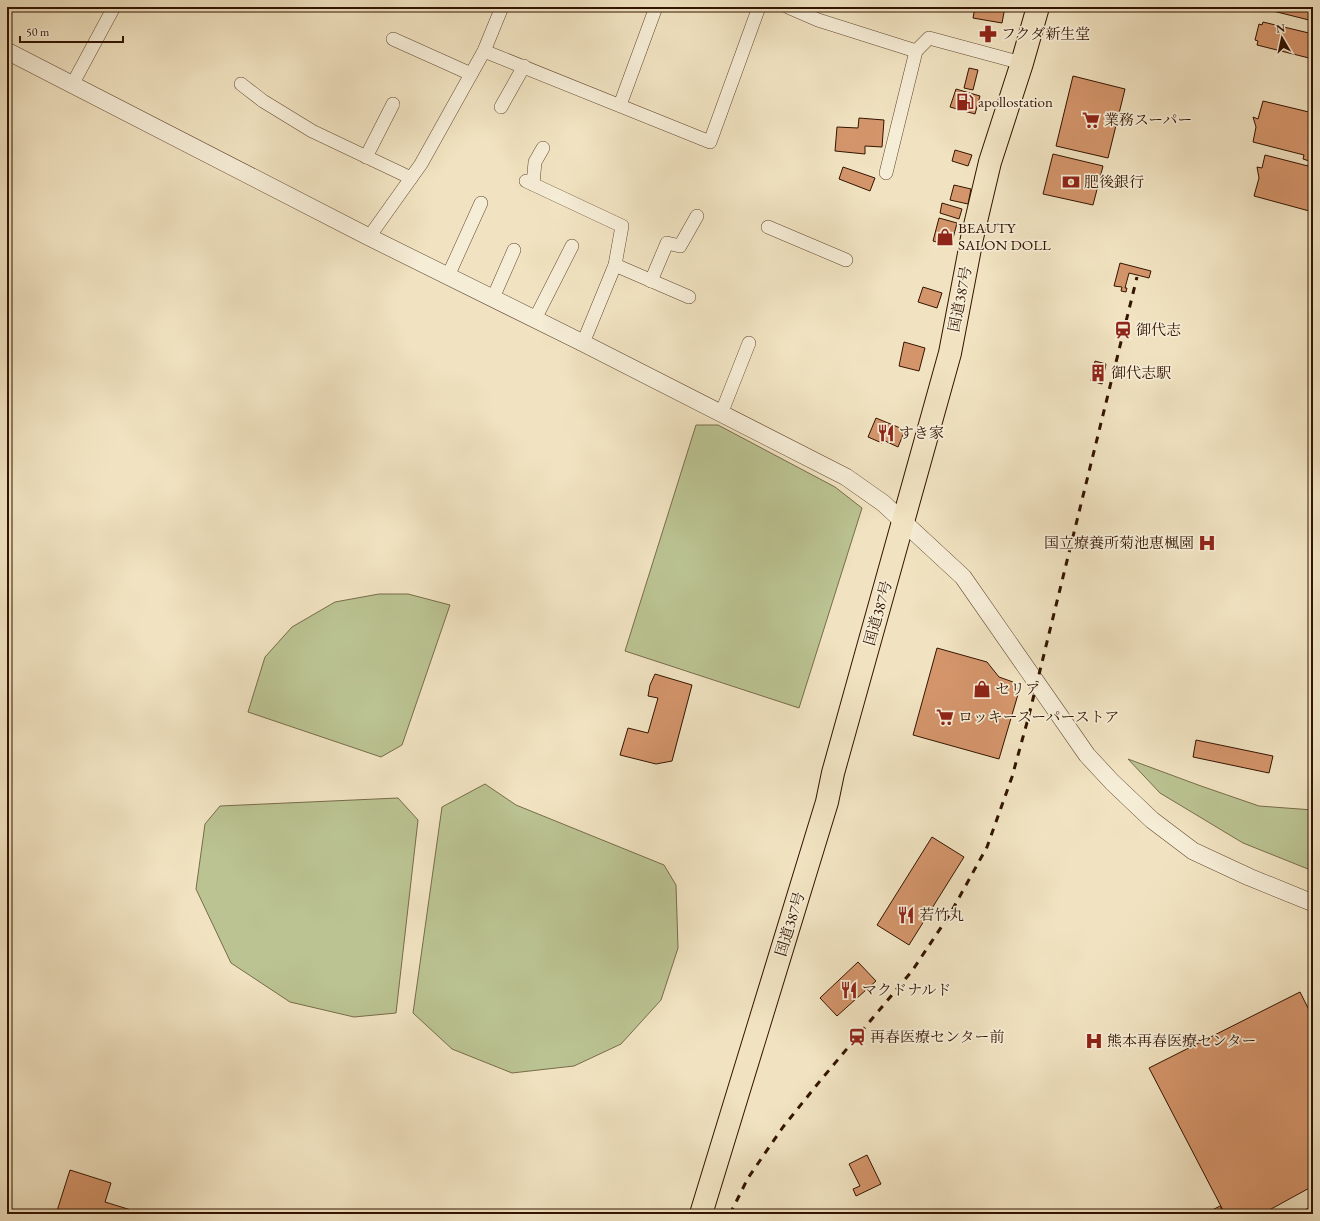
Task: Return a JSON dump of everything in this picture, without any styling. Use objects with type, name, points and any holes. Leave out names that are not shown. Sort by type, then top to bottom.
[{"type":"highway","name":"国道387号","points":[[701,1214],[827,802],[833,773],[950,353],[972,238],[990,162],[1022,63],[1038,7]]},
{"type":"street","points":[[72,85],[114,7]]},
{"type":"street","points":[[369,237],[421,164],[484,51],[502,7]]},
{"type":"street","points":[[620,105],[656,7]]},
{"type":"street","points":[[484,51],[710,142],[759,7]]},
{"type":"street","points":[[788,7],[818,20],[916,51]]},
{"type":"street","points":[[886,173],[916,51],[929,38],[1022,63]]},
{"type":"street","points":[[393,40],[471,74]]},
{"type":"street","points":[[7,51],[369,237],[583,343],[846,477],[883,503],[963,577],[1087,755],[1112,782],[1152,820],[1193,851],[1248,877],[1313,903]]},
{"type":"street","points":[[501,107],[524,66]]},
{"type":"street","points":[[241,84],[264,101],[312,131],[411,178]]},
{"type":"street","points":[[366,157],[393,104]]},
{"type":"street","points":[[543,148],[535,162],[529,182],[622,226],[615,265],[583,343]]},
{"type":"street","points":[[448,276],[480,203]]},
{"type":"street","points":[[651,281],[668,243],[680,246],[697,216]]},
{"type":"street","points":[[768,227],[846,260]]},
{"type":"street","points":[[535,319],[572,246]]},
{"type":"street","points":[[493,298],[514,250]]},
{"type":"street","points":[[615,265],[689,297]]},
{"type":"street","points":[[721,414],[749,343]]},
{"type":"green space","points":[[696,425],[718,425],[835,487],[862,508],[799,708],[625,651]]},
{"type":"green space","points":[[379,594],[408,594],[450,605],[402,745],[381,757],[248,712],[265,657],[292,627],[335,602]]},
{"type":"green space","points":[[1128,759],[1259,806],[1313,810],[1313,871],[1243,843],[1160,793]]},
{"type":"green space","points":[[485,784],[516,805],[664,865],[676,885],[678,948],[661,1000],[621,1044],[574,1066],[512,1073],[452,1049],[413,1013],[442,807]]},
{"type":"green space","points":[[398,798],[418,820],[396,1013],[354,1017],[290,1002],[231,963],[196,889],[205,824],[220,806]]},
{"type":"building","points":[[975,7],[1005,7],[1002,23],[973,18]]},
{"type":"building","points":[[1266,7],[1313,7],[1313,21],[1265,9]]},
{"type":"building","points":[[1263,22],[1313,34],[1313,59],[1257,45],[1258,41],[1255,40],[1259,24],[1262,25]]},
{"type":"building","points":[[969,68],[978,70],[973,90],[964,88]]},
{"type":"building","points":[[1073,76],[1125,89],[1108,158],[1056,146]]},
{"type":"building","points":[[956,89],[980,96],[975,114],[950,107]]},
{"type":"building","points":[[1263,101],[1313,113],[1313,212],[1254,196],[1259,178],[1257,167],[1262,168],[1265,155],[1308,166],[1309,161],[1303,159],[1304,155],[1253,142],[1256,127],[1253,117],[1258,119]]},
{"type":"building","points":[[859,118],[884,120],[882,147],[865,146],[865,154],[835,151],[837,127],[858,128]]},
{"type":"building","points":[[955,150],[972,155],[968,166],[952,161]]},
{"type":"building","points":[[1053,154],[1103,166],[1093,205],[1043,194]]},
{"type":"building","points":[[843,167],[875,178],[870,191],[839,179]]},
{"type":"building","points":[[954,185],[971,189],[968,204],[950,200]]},
{"type":"building","points":[[942,203],[962,209],[959,219],[940,213]]},
{"type":"building","points":[[939,218],[957,223],[951,246],[933,241]]},
{"type":"building","points":[[1120,263],[1151,271],[1149,278],[1129,273],[1125,288],[1127,288],[1126,292],[1121,291],[1122,287],[1114,286]]},
{"type":"building","points":[[923,287],[942,293],[937,308],[918,302]]},
{"type":"building","points":[[904,342],[925,348],[919,371],[899,366]]},
{"type":"building","name":"御代志駅","points":[[1095,361],[1106,364],[1102,384],[1091,381]]},
{"type":"building","points":[[876,418],[905,430],[898,447],[883,440],[882,443],[868,437]]},
{"type":"building","points":[[937,648],[987,662],[999,677],[1013,682],[1019,691],[999,759],[913,735]]},
{"type":"building","points":[[655,674],[692,685],[672,761],[656,764],[620,755],[628,728],[648,733],[658,698],[648,696],[650,685]]},
{"type":"building","points":[[1196,740],[1273,756],[1269,773],[1193,757]]},
{"type":"building","points":[[7,801],[11,802],[8,814],[7,814]]},
{"type":"building","points":[[932,837],[964,857],[909,945],[877,925]]},
{"type":"building","points":[[858,962],[876,981],[837,1016],[820,998]]},
{"type":"building","points":[[1300,992],[1313,1018],[1313,1168],[1310,1170],[1313,1175],[1313,1186],[1262,1214],[1225,1214],[1149,1068]]},
{"type":"building","points":[[867,1155],[881,1184],[856,1196],[853,1189],[860,1186],[849,1164]]},
{"type":"building","points":[[70,1170],[111,1183],[105,1202],[144,1214],[56,1214]]},
{"type":"building","points":[[1220,1206],[1224,1213],[1205,1214]]},
{"type":"building","points":[[1313,1206],[1313,1214],[1297,1214]]},
{"type":"building","points":[[1313,1206],[1313,1214],[1297,1214]]},
{"type":"railway","points":[[730,1214],[748,1178],[783,1127],[912,971],[950,914],[987,847],[1012,777],[1028,719],[1137,277]]},
{"type":"place","name":"フクダ新生堂","points":[[988,34]]},
{"type":"place","name":"apollostation","points":[[965,102]]},
{"type":"place","name":"業務スーパー","points":[[1091,120]]},
{"type":"place","name":"肥後銀行","points":[[1071,182]]},
{"type":"place","name":"BEAUTY SALON DOLL","points":[[945,237]]},
{"type":"place","name":"御代志","points":[[1123,330]]},
{"type":"place","name":"御代志駅","points":[[1098,373]]},
{"type":"place","name":"すき家","points":[[886,433]]},
{"type":"place","name":"国立療養所菊池恵楓園","points":[[1207,543]]},
{"type":"place","name":"セリア","points":[[982,689]]},
{"type":"place","name":"ロッキースーパーストア","points":[[945,717]]},
{"type":"place","name":"若竹丸","points":[[906,915]]},
{"type":"place","name":"マクドナルド","points":[[849,990]]},
{"type":"place","name":"再春医療センター前","points":[[857,1037]]},
{"type":"place","name":"熊本再春医療センター","points":[[1094,1041]]}]
